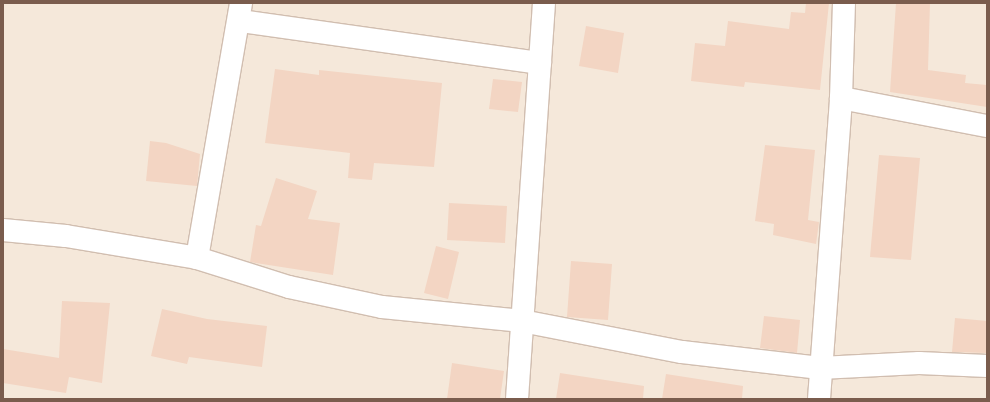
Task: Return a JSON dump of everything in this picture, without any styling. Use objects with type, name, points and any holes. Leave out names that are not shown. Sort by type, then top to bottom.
[{"type":"street","points":[[517,399],[544,3]]},
{"type":"street","points":[[819,399],[820,368],[841,98],[844,3]]},
{"type":"street","points":[[197,258],[241,12],[540,63]]},
{"type":"street","points":[[841,98],[987,126]]},
{"type":"street","points":[[3,230],[66,236],[197,258],[290,287],[382,307],[522,321],[682,352],[820,368],[919,363],[987,366]]},
{"type":"shaded area","points":[[3,3],[987,3],[987,399],[3,399]]},
{"type":"building","points":[[806,3],[829,3],[820,90],[745,82],[744,87],[691,81],[695,43],[725,46],[728,21],[789,29],[791,12],[805,13]]},
{"type":"building","points":[[896,3],[930,3],[928,70],[966,75],[965,83],[987,85],[987,107],[890,92]]},
{"type":"building","points":[[586,26],[624,33],[618,73],[579,66]]},
{"type":"building","points":[[275,69],[319,75],[319,70],[442,83],[434,167],[374,163],[372,180],[348,178],[350,153],[265,143]]},
{"type":"building","points":[[493,79],[522,82],[518,112],[489,109]]},
{"type":"building","points":[[150,141],[166,143],[200,154],[197,186],[146,181]]},
{"type":"building","points":[[765,145],[815,150],[808,220],[819,222],[816,244],[773,235],[774,224],[755,221]]},
{"type":"building","points":[[879,155],[920,158],[911,260],[870,257]]},
{"type":"building","points":[[276,178],[317,191],[308,219],[340,223],[333,275],[250,262],[256,225],[261,226]]},
{"type":"building","points":[[449,203],[507,206],[505,243],[447,240]]},
{"type":"building","points":[[436,246],[459,252],[448,299],[424,293]]},
{"type":"building","points":[[571,261],[612,264],[608,320],[567,317]]},
{"type":"building","points":[[62,301],[110,303],[102,383],[69,377],[66,393],[3,383],[3,349],[59,358]]},
{"type":"building","points":[[162,309],[207,319],[267,326],[262,367],[189,357],[187,364],[151,356]]},
{"type":"building","points":[[764,316],[800,320],[797,353],[760,348]]},
{"type":"building","points":[[955,318],[987,321],[987,353],[952,352]]},
{"type":"building","points":[[452,363],[504,371],[500,399],[447,399]]},
{"type":"building","points":[[560,373],[644,386],[643,399],[556,399]]},
{"type":"building","points":[[666,374],[743,386],[742,399],[662,399]]}]
